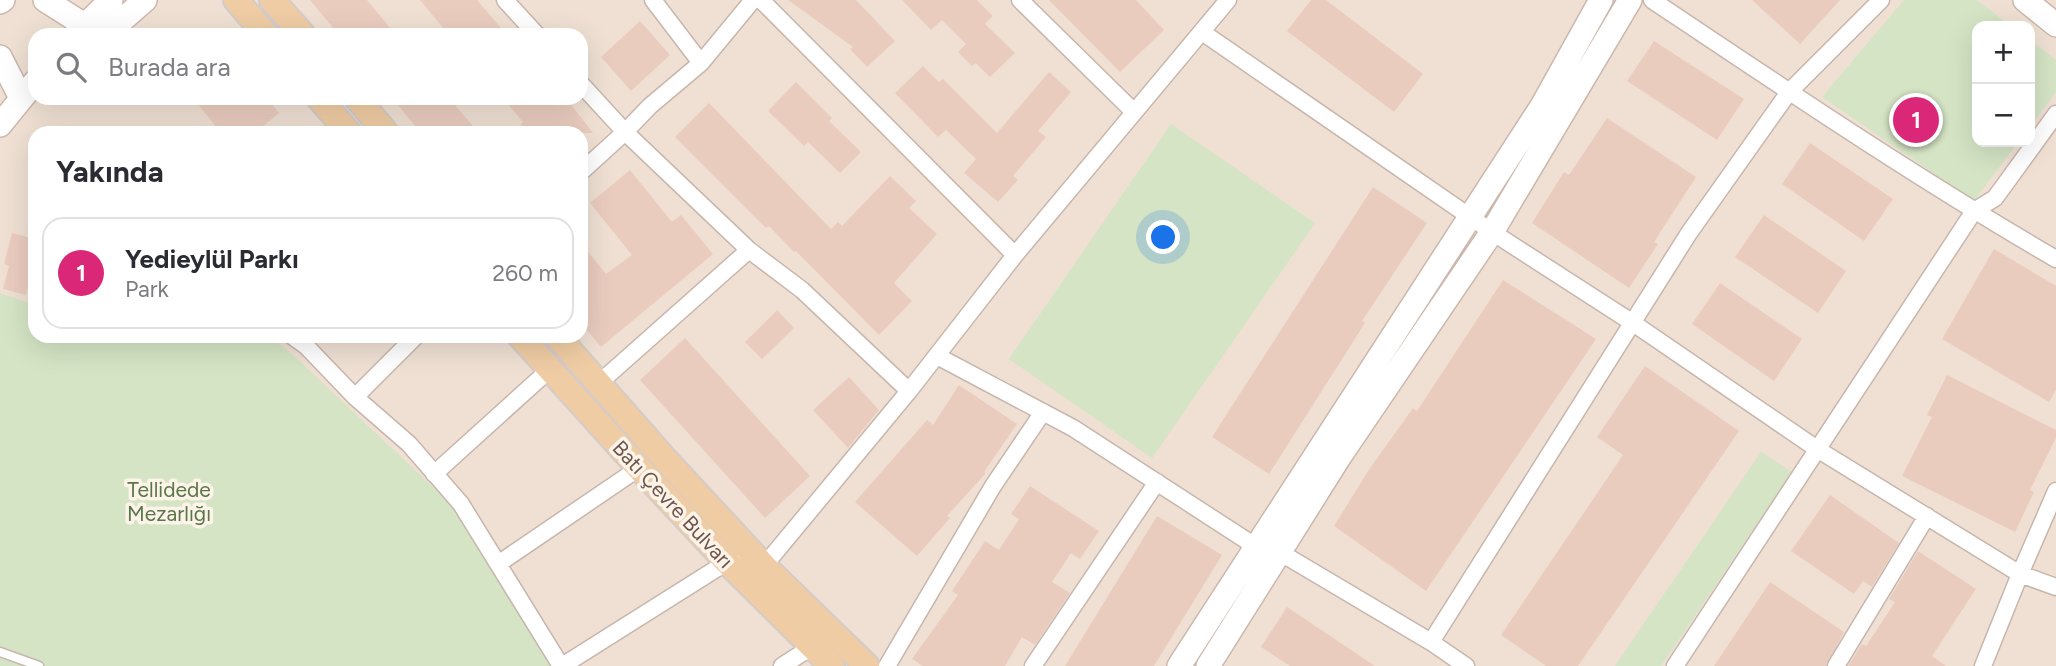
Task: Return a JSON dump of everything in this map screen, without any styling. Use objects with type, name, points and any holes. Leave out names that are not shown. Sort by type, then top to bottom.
[{"type":"main road","points":[[236,0],[260,28]]},
{"type":"main road","points":[[272,0],[297,28]]},
{"type":"main road","points":[[324,105],[339,126]]},
{"type":"main road","points":[[363,105],[380,126]]},
{"type":"main road","name":"Batı Çevre Bulvarı","points":[[526,343],[727,562],[832,666]]},
{"type":"main road","name":"Batı Çevre Bulvarı","points":[[563,343],[764,566],[867,666]]},
{"type":"street","points":[[45,0],[85,28]]},
{"type":"street","points":[[94,28],[111,0]]},
{"type":"street","points":[[98,28],[145,0]]},
{"type":"street","points":[[505,0],[531,28]]},
{"type":"street","points":[[653,0],[702,63]]},
{"type":"street","points":[[588,166],[650,106],[702,63],[753,0]]},
{"type":"street","points":[[761,0],[1015,255]]},
{"type":"street","points":[[1020,0],[1134,112]]},
{"type":"street","points":[[302,343],[355,397],[408,444],[461,504],[561,666],[727,562],[764,566],[909,391],[1015,255],[1228,0]]},
{"type":"street","points":[[1179,666],[1542,106],[1601,0]]},
{"type":"street","points":[[1208,666],[1340,456],[1492,232],[1630,0]]},
{"type":"street","points":[[1652,0],[1974,211],[2056,259]]},
{"type":"street","points":[[1431,642],[1689,233],[1789,92],[1881,0]]},
{"type":"street","points":[[2025,0],[2056,25]]},
{"type":"street","points":[[1202,32],[1492,232],[1633,323],[1817,449],[2021,574],[2056,587]]},
{"type":"street","points":[[0,57],[28,87]]},
{"type":"street","points":[[0,125],[28,91]]},
{"type":"street","points":[[588,92],[625,132],[749,250],[802,290],[909,391]]},
{"type":"street","points":[[1675,666],[1974,211],[1995,198],[2056,114]]},
{"type":"street","points":[[598,384],[749,250]]},
{"type":"street","points":[[355,397],[409,343]]},
{"type":"street","points":[[937,356],[1073,428],[1255,546],[1281,553],[1431,642],[1466,666]]},
{"type":"street","points":[[434,474],[549,370]]},
{"type":"street","points":[[887,666],[993,486],[1043,412]]},
{"type":"street","points":[[498,564],[639,468]]},
{"type":"street","points":[[1032,666],[1157,482]]},
{"type":"street","points":[[1983,666],[2056,491]]},
{"type":"street","points":[[1836,666],[1927,516]]},
{"type":"street","points":[[782,666],[813,646]]},
{"type":"lane","points":[[0,652],[39,666]]},
{"type":"shaded area","points":[[0,0],[2056,0],[2056,666],[0,666]]},
{"type":"green space","points":[[1904,0],[1977,0],[2004,21],[1972,21],[1972,147],[2014,147],[1974,201],[1822,97]]},
{"type":"green space","points":[[2035,44],[2056,60],[2056,92],[2035,120]]},
{"type":"green space","points":[[1171,124],[1315,223],[1152,458],[1009,359]]},
{"type":"green space","name":"Tellidede Mezarlığı","points":[[0,293],[28,303],[28,343],[277,343],[452,505],[556,666],[0,666]]},
{"type":"green space","points":[[1761,452],[1792,472],[1661,666],[1615,666]]},
{"type":"building","points":[[310,0],[367,0],[390,28],[333,28]]},
{"type":"building","points":[[420,0],[477,0],[501,28],[443,28]]},
{"type":"building","points":[[788,0],[856,0],[895,41],[867,67],[850,49],[853,47]]},
{"type":"building","points":[[902,0],[977,0],[993,16],[985,24],[1015,53],[990,77],[976,63],[972,66],[958,52],[966,44],[942,20],[931,30]]},
{"type":"building","points":[[1049,0],[1136,0],[1164,30],[1120,72]]},
{"type":"building","points":[[1311,0],[1326,0],[1423,74],[1394,112],[1287,31]]},
{"type":"building","points":[[1752,0],[1840,0],[1800,44]]},
{"type":"building","points":[[640,21],[670,55],[631,91],[601,57]]},
{"type":"building","points":[[1654,41],[1744,99],[1717,140],[1627,81]]},
{"type":"building","points":[[923,66],[939,82],[943,79],[997,133],[1049,72],[1071,92],[1038,131],[1046,137],[1013,176],[1018,180],[998,202],[964,173],[976,159],[946,130],[938,137],[895,93]]},
{"type":"building","points":[[796,82],[832,118],[829,121],[861,152],[840,173],[808,142],[804,146],[768,111]]},
{"type":"building","points":[[709,103],[831,229],[838,222],[842,226],[890,176],[916,201],[909,208],[937,234],[894,283],[912,301],[879,335],[796,251],[769,226],[766,228],[675,137]]},
{"type":"building","points":[[199,105],[273,105],[279,113],[263,126],[215,126]]},
{"type":"building","points":[[398,105],[455,105],[473,126],[415,126]]},
{"type":"building","points":[[509,105],[571,105],[588,126],[523,126],[523,122]]},
{"type":"building","points":[[1607,118],[1696,177],[1654,242],[1658,244],[1629,288],[1532,223],[1564,172],[1569,175]]},
{"type":"building","points":[[1810,143],[1893,199],[1864,241],[1782,184]]},
{"type":"building","points":[[630,170],[672,222],[681,215],[713,254],[601,347],[588,331],[588,252],[606,274],[632,255],[590,203]]},
{"type":"building","points":[[1373,187],[1427,223],[1362,321],[1365,323],[1269,474],[1212,437]]},
{"type":"building","points":[[1764,215],[1846,271],[1818,313],[1735,257]]},
{"type":"building","points":[[12,233],[28,237],[26,295],[3,289],[9,266],[4,264]]},
{"type":"building","points":[[1994,249],[2056,286],[2056,390],[2049,402],[1942,339]]},
{"type":"building","points":[[1503,280],[1596,339],[1426,591],[1334,526],[1370,468],[1413,408],[1417,411]]},
{"type":"building","points":[[1720,283],[1802,339],[1774,381],[1692,324]]},
{"type":"building","points":[[777,310],[794,328],[762,359],[745,342]]},
{"type":"building","points":[[685,338],[810,476],[765,518],[640,380]]},
{"type":"building","points":[[1645,366],[1739,431],[1578,666],[1546,666],[1501,635],[1623,455],[1597,437]]},
{"type":"building","points":[[1947,375],[2056,430],[2056,438],[2030,490],[2034,492],[2015,532],[1902,476],[1932,417],[1927,415]]},
{"type":"building","points":[[849,377],[879,410],[848,448],[813,410]]},
{"type":"building","points":[[959,385],[1017,424],[984,472],[986,473],[947,516],[950,518],[917,556],[855,502],[927,420],[933,425]]},
{"type":"building","points":[[1030,486],[1099,531],[1080,559],[1071,553],[1052,582],[1070,593],[1035,645],[1022,637],[1005,666],[923,666],[912,659],[958,595],[952,591],[985,541],[999,550],[1019,519],[1011,514]]},
{"type":"building","points":[[1830,495],[1899,543],[1872,587],[1863,581],[1854,594],[1791,551]]},
{"type":"building","points":[[1157,516],[1222,555],[1154,666],[1065,666]]},
{"type":"building","points":[[1918,551],[1976,589],[1932,656],[1946,666],[1848,666],[1862,644],[1866,646],[1895,602],[1889,599]]},
{"type":"building","points":[[1770,582],[1844,632],[1826,666],[1714,666]]},
{"type":"building","points":[[1287,607],[1375,666],[1290,666],[1261,647]]},
{"type":"place","name":"Yedieylül Parkı","points":[[1916,120]]}]
